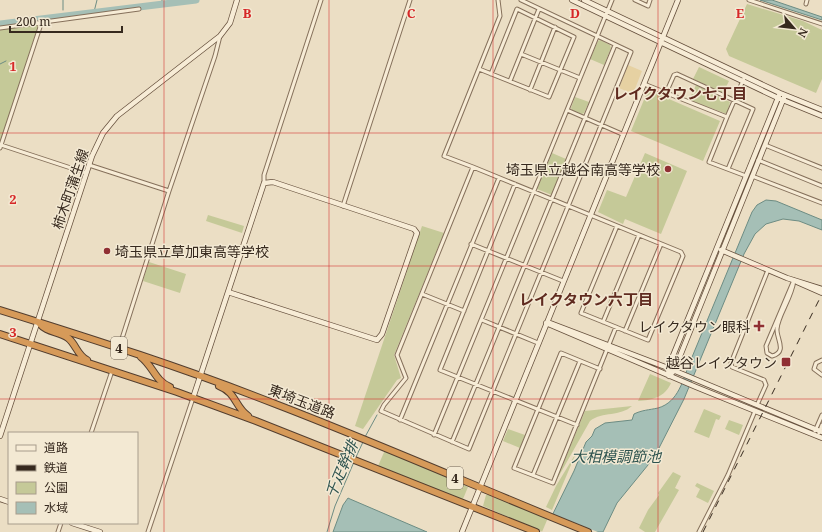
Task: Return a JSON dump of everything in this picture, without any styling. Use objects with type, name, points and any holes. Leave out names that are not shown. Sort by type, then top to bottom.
[{"type":"highway","name":"東埼玉道路","points":[[0,310],[201,375],[364,439],[588,532]]},
{"type":"highway","name":"4","points":[[38,322],[47,330],[69,339],[82,357],[99,366]]},
{"type":"highway","name":"4","points":[[0,330],[21,338],[31,345]]},
{"type":"highway","name":"4","points":[[0,334],[99,366],[256,421],[536,532]]},
{"type":"highway","name":"4","points":[[134,354],[149,364],[159,381],[183,391],[193,398]]},
{"type":"highway","name":"4","points":[[201,375],[209,383],[231,392],[241,410],[256,421]]},
{"type":"street","name":"柿木町蒲生線","points":[[0,436],[86,173],[103,133],[117,116],[220,36],[230,23],[237,0]]},
{"type":"street","points":[[148,532],[264,183],[264,175],[321,0]]},
{"type":"street","points":[[343,206],[410,0]]},
{"type":"street","points":[[498,0],[500,16],[444,156],[515,184],[681,252],[683,256],[648,340],[581,314],[617,226]]},
{"type":"street","points":[[473,167],[397,355],[406,378],[381,409],[382,413],[469,449],[631,52],[539,9],[527,1],[521,0]]},
{"type":"street","points":[[572,0],[743,81],[822,110]]},
{"type":"street","points":[[584,0],[745,76],[822,116]]},
{"type":"street","points":[[434,435],[612,0]]},
{"type":"street","points":[[635,0],[648,6],[650,0]]},
{"type":"street","points":[[462,532],[622,134],[678,0]]},
{"type":"street","points":[[749,0],[822,24]]},
{"type":"street","points":[[0,28],[42,21],[139,9]]},
{"type":"street","points":[[479,69],[491,74],[510,81],[548,97],[574,37],[517,9],[491,74]]},
{"type":"street","points":[[510,81],[539,9]]},
{"type":"street","points":[[42,21],[1,147],[86,173]]},
{"type":"street","points":[[530,90],[555,27]]},
{"type":"street","points":[[119,348],[169,191],[215,56],[220,36]]},
{"type":"street","points":[[452,442],[614,45]]},
{"type":"street","points":[[521,54],[580,78]]},
{"type":"street","points":[[666,93],[674,75],[677,74],[753,109],[728,169]]},
{"type":"street","points":[[745,76],[709,162],[822,203]]},
{"type":"street","points":[[643,83],[727,117]]},
{"type":"street","points":[[669,376],[674,371],[722,251],[749,176],[765,145],[782,96]]},
{"type":"street","points":[[669,376],[668,368],[782,96]]},
{"type":"street","points":[[567,110],[622,134]]},
{"type":"street","points":[[765,145],[822,168]]},
{"type":"street","points":[[758,160],[822,186]]},
{"type":"street","points":[[89,165],[169,191]]},
{"type":"street","points":[[400,420],[446,304],[499,178]]},
{"type":"street","points":[[228,292],[372,339],[379,339],[417,233],[414,229],[273,182],[264,183]]},
{"type":"street","points":[[515,184],[440,370],[577,425]]},
{"type":"street","points":[[603,322],[638,235]]},
{"type":"street","points":[[472,244],[563,280]]},
{"type":"street","points":[[625,331],[661,244]]},
{"type":"street","points":[[717,249],[794,280],[822,289]]},
{"type":"street","points":[[757,405],[766,385],[764,380],[732,367],[731,363],[768,270]]},
{"type":"street","points":[[794,280],[822,293]]},
{"type":"street","points":[[794,280],[793,289],[777,329],[781,346],[775,355],[767,353],[766,349],[768,341],[794,280]]},
{"type":"street","points":[[422,294],[464,311]]},
{"type":"street","points":[[482,320],[538,343]]},
{"type":"street","points":[[546,323],[556,324],[696,388],[818,436],[822,415]]},
{"type":"street","points":[[600,368],[561,353],[514,468],[553,483],[577,425],[600,368],[616,328]]},
{"type":"street","points":[[768,341],[774,337],[779,338]]},
{"type":"street","points":[[608,348],[668,368],[819,431]]},
{"type":"street","points":[[822,360],[816,363],[814,369],[822,375]]},
{"type":"street","points":[[533,475],[580,361]]},
{"type":"street","points":[[91,432],[112,371]]},
{"type":"street","points":[[699,532],[728,475],[755,411]]},
{"type":"street","points":[[819,431],[822,425]]},
{"type":"street","points":[[75,524],[100,532]]},
{"type":"green space","points":[[747,4],[803,21],[822,30],[822,79],[816,93],[729,56],[726,49]]},
{"type":"green space","points":[[39,23],[0,144],[0,29]]},
{"type":"green space","points":[[600,40],[610,45],[611,48],[604,65],[590,59],[598,41]]},
{"type":"green space","points":[[699,67],[729,81],[723,93],[693,79]]},
{"type":"green space","points":[[696,85],[730,102],[727,114],[689,100]]},
{"type":"green space","points":[[648,90],[720,121],[703,161],[631,131]]},
{"type":"green space","points":[[575,97],[589,102],[584,113],[582,114],[572,110],[571,108]]},
{"type":"green space","points":[[552,153],[566,159],[552,195],[537,189]]},
{"type":"green space","points":[[645,153],[687,171],[661,234],[625,219],[623,224],[598,212],[607,190],[626,197]]},
{"type":"green space","points":[[208,215],[244,226],[242,233],[206,221]]},
{"type":"green space","points":[[422,226],[444,233],[394,355],[401,378],[397,380],[363,429],[355,426]]},
{"type":"green space","points":[[149,262],[186,274],[180,293],[143,281]]},
{"type":"green space","points":[[650,374],[671,383],[662,395],[649,400],[638,401]]},
{"type":"green space","points":[[632,406],[622,412],[600,416],[590,421],[556,481],[585,411]]},
{"type":"green space","points":[[704,409],[721,416],[719,420],[716,419],[709,438],[694,432]]},
{"type":"green space","points":[[729,420],[743,425],[739,435],[725,429]]},
{"type":"green space","points":[[508,429],[525,435],[520,448],[503,441]]},
{"type":"green space","points":[[385,450],[468,487],[463,499],[452,497],[378,466]]},
{"type":"green space","points":[[576,453],[552,510],[546,507],[556,486]]},
{"type":"green space","points":[[673,472],[681,476],[675,488],[679,490],[655,532],[645,532],[639,528],[648,510],[659,495],[658,493]]},
{"type":"green space","points":[[697,483],[714,491],[708,503],[696,497],[700,489],[695,486]]},
{"type":"green space","points":[[486,495],[549,518],[543,532],[483,506]]},
{"type":"sand","points":[[628,65],[642,71],[633,94],[619,88]]},
{"type":"water","points":[[760,0],[772,0],[822,17],[822,20]]},
{"type":"water","name":"大相模調節池","points":[[766,200],[776,201],[822,220],[822,230],[799,221],[783,219],[766,224],[755,234],[744,254],[684,399],[659,448],[648,465],[617,503],[603,532],[544,532],[574,471],[586,442],[592,436],[595,429],[605,423],[632,420],[634,414],[665,405],[676,395],[752,212],[757,205]]},
{"type":"water","points":[[348,498],[427,532],[333,532],[343,505]]},
{"type":"pier","points":[[550,513],[598,532],[542,532]]},
{"type":"waterway","points":[[63,0],[63,10]]},
{"type":"waterway","points":[[94,12],[97,0]]},
{"type":"waterway","points":[[0,24],[196,0]]},
{"type":"waterway","points":[[0,64],[6,61]]},
{"type":"waterway","name":"千疋幹排","points":[[365,437],[377,415]]},
{"type":"waterway","name":"千疋幹排","points":[[356,457],[363,442]]},
{"type":"waterway","name":"千疋幹排","points":[[327,532],[335,506],[354,462]]},
{"type":"railway","points":[[703,532],[822,294]]},
{"type":"place","name":"埼玉県立越谷南高等学校","points":[[668,169]]},
{"type":"place","name":"埼玉県立草加東高等学校","points":[[107,251]]},
{"type":"place","name":"レイクタウン眼科","points":[[759,326]]},
{"type":"place","name":"越谷レイクタウン","points":[[786,362]]},
{"type":"district","name":"レイクタウン七丁目","points":[[680,93]]},
{"type":"district","name":"レイクタウン六丁目","points":[[586,299]]}]
